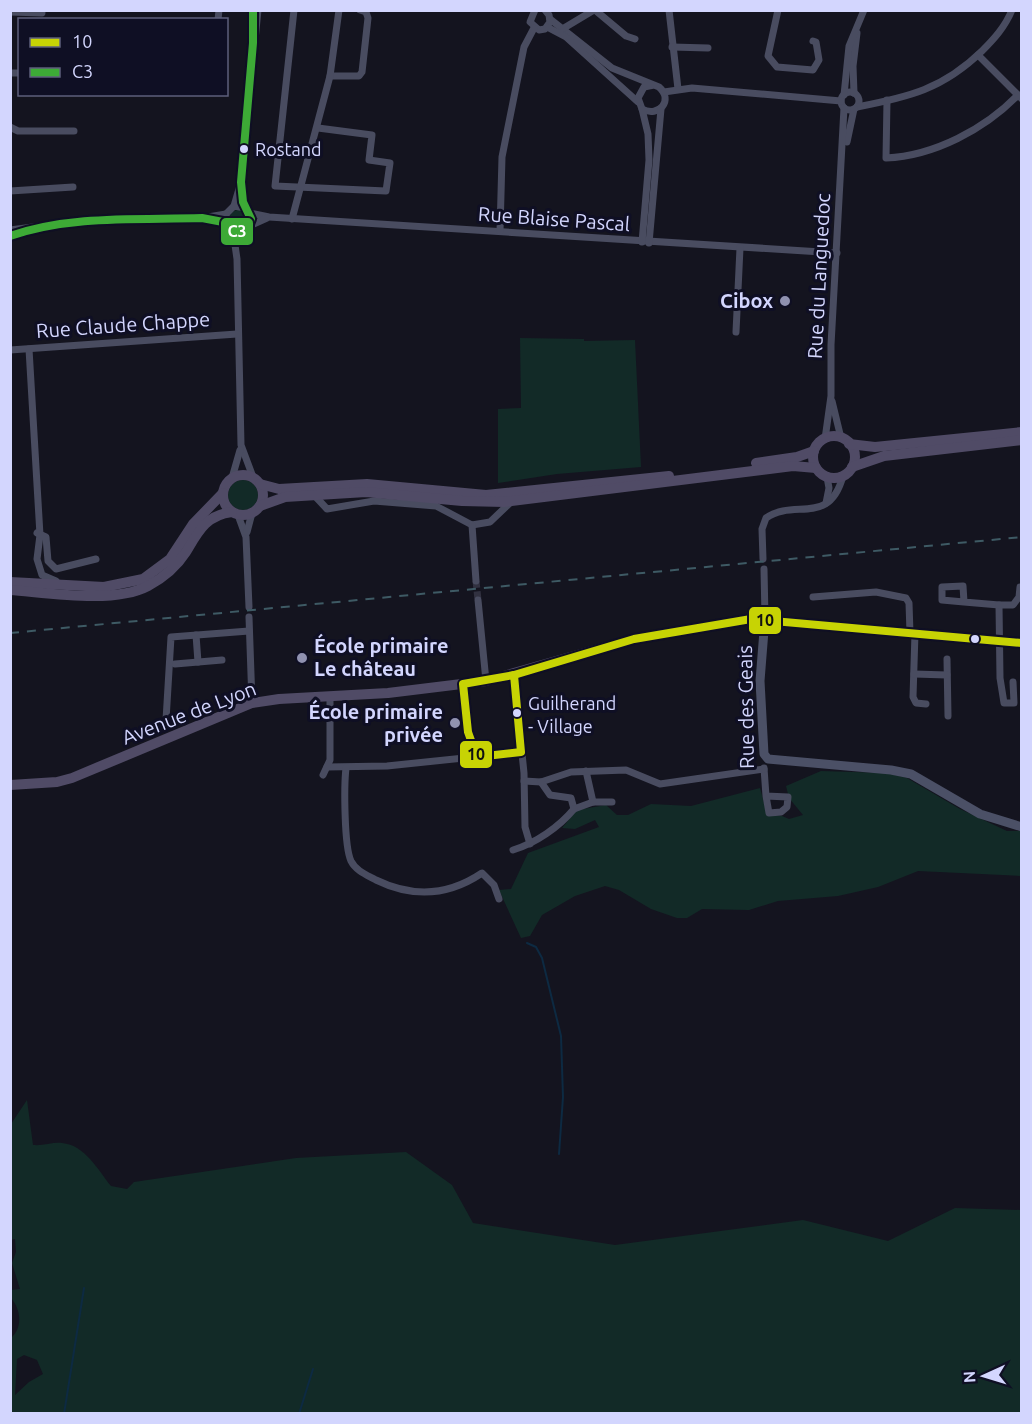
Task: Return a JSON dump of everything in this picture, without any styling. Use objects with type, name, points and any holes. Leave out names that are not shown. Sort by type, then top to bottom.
[{"type":"main road","points":[[10,582],[113,587],[133,583],[154,574],[170,559],[194,524],[223,493],[232,478],[244,475],[279,489],[367,484],[486,495],[682,474],[797,457],[814,451],[825,439],[875,447],[1022,432]]},
{"type":"main road","points":[[10,590],[103,595],[135,592],[157,581],[176,565],[209,519],[256,510],[277,498],[366,492],[462,501],[512,501],[793,466],[816,468],[826,477],[843,476],[852,467],[867,459],[1022,440]]},
{"type":"main road","points":[[845,441],[854,455],[852,467]]},
{"type":"main road","points":[[814,451],[816,468]]},
{"type":"main road","points":[[256,510],[263,495],[257,481]]},
{"type":"main road","points":[[223,493],[225,504],[235,513]]},
{"type":"main road","name":"Avenue de Lyon","points":[[10,785],[57,782],[162,742],[252,703],[388,693],[484,681],[514,675],[634,639],[765,618],[912,633],[1000,638]]},
{"type":"main road","points":[[1000,638],[1022,636]]},
{"type":"main road","points":[[1000,638],[1022,643]]},
{"type":"street","points":[[10,230],[71,222],[202,218],[226,214],[234,206],[241,182],[255,10]]},
{"type":"street","points":[[294,10],[275,186],[384,193],[388,186],[392,155]]},
{"type":"street","points":[[292,219],[330,76],[339,10]]},
{"type":"street","points":[[330,76],[359,76],[362,72],[368,18],[366,12],[360,10]]},
{"type":"street","points":[[545,10],[550,19],[612,68],[654,85],[664,92],[666,101],[661,109],[645,242]]},
{"type":"street","points":[[564,28],[594,10],[626,36],[635,39]]},
{"type":"street","points":[[669,10],[678,89]]},
{"type":"street","points":[[778,10],[768,56],[777,68],[813,70],[819,60],[816,42],[813,41]]},
{"type":"street","name":"Rue du Languedoc","points":[[825,439],[831,396],[831,345],[843,159],[843,101],[849,46],[864,10]]},
{"type":"street","points":[[664,92],[678,89],[843,101],[856,108],[929,89],[957,74],[1006,24],[1012,10]]},
{"type":"street","points":[[534,11],[530,22],[534,28],[542,30],[548,27],[550,19]]},
{"type":"street","points":[[10,12],[42,13]]},
{"type":"street","name":"Rue du Languedoc","points":[[843,159],[856,108],[854,54],[859,21]]},
{"type":"street","points":[[548,27],[566,37],[640,105],[653,112],[661,109]]},
{"type":"street","points":[[500,231],[502,157],[524,47],[534,28]]},
{"type":"street","points":[[672,47],[708,48]]},
{"type":"street","points":[[884,101],[886,158],[905,158],[928,151],[958,137],[987,122],[1020,97],[978,55]]},
{"type":"street","points":[[645,242],[649,160],[648,134],[640,105],[641,91],[654,85]]},
{"type":"street","points":[[843,101],[856,96],[884,101]]},
{"type":"street","points":[[10,127],[18,131],[74,131]]},
{"type":"street","points":[[318,128],[372,135],[369,160],[390,163]]},
{"type":"street","points":[[237,259],[244,231],[250,224],[241,182]]},
{"type":"street","points":[[10,192],[73,187]]},
{"type":"street","points":[[234,206],[247,210]]},
{"type":"street","name":"Rue Blaise Pascal","points":[[247,210],[269,217],[292,219],[837,253]]},
{"type":"street","points":[[226,214],[226,224]]},
{"type":"street","name":"Rue Blaise Pascal","points":[[250,224],[269,217]]},
{"type":"street","points":[[202,218],[226,224],[232,231],[237,259],[241,445],[232,478]]},
{"type":"street","points":[[10,236],[39,226]]},
{"type":"street","points":[[232,231],[244,231]]},
{"type":"street","points":[[736,332],[740,248]]},
{"type":"street","name":"Rue Claude Chappe","points":[[10,350],[237,334]]},
{"type":"street","points":[[29,349],[39,522],[35,530],[46,537],[48,561],[56,569],[96,559]]},
{"type":"street","name":"Rue du Languedoc","points":[[831,396],[845,441]]},
{"type":"street","points":[[241,445],[257,481]]},
{"type":"street","points":[[763,559],[762,529],[766,518],[775,514],[813,510],[826,503],[836,495],[843,476]]},
{"type":"street","points":[[826,477],[829,493],[826,503]]},
{"type":"street","points":[[314,495],[327,509],[374,501],[441,507],[461,522],[472,525],[490,522],[512,501]]},
{"type":"street","points":[[246,537],[256,510]]},
{"type":"street","points":[[235,513],[246,537],[249,607]]},
{"type":"street","points":[[472,525],[477,581]]},
{"type":"street","points":[[40,535],[37,554],[40,572],[45,578],[68,586]]},
{"type":"street","points":[[764,569],[765,618]]},
{"type":"street","points":[[964,602],[999,606],[1014,605],[1019,597],[1020,587]]},
{"type":"street","points":[[813,597],[876,592],[906,598],[909,603],[912,633],[913,697],[916,703],[926,704]]},
{"type":"street","points":[[478,600],[484,681]]},
{"type":"street","points":[[999,606],[1004,703],[1014,703],[1017,682],[1003,683]]},
{"type":"street","points":[[249,617],[252,703]]},
{"type":"street","name":"Rue des Geais","points":[[765,618],[760,681],[766,756],[764,769],[766,796]]},
{"type":"street","points":[[166,720],[171,637],[249,631]]},
{"type":"street","points":[[196,635],[198,662]]},
{"type":"street","points":[[947,659],[948,716]]},
{"type":"street","points":[[175,664],[222,660]]},
{"type":"street","points":[[514,675],[524,781],[525,827],[530,844]]},
{"type":"street","points":[[914,675],[947,675]]},
{"type":"street","points":[[463,684],[468,732],[477,757]]},
{"type":"street","points":[[323,775],[330,760],[330,697]]},
{"type":"street","points":[[327,767],[346,768],[521,752]]},
{"type":"street","points":[[766,756],[780,762],[891,770],[911,774],[980,814],[1022,827]]},
{"type":"street","points":[[346,768],[349,851],[351,860],[361,872],[402,891],[439,892],[463,886],[482,873],[494,885],[499,898]]},
{"type":"street","points":[[524,781],[542,782],[571,772],[626,770],[660,784],[764,769]]},
{"type":"street","points":[[586,771],[594,802]]},
{"type":"street","points":[[542,782],[550,795],[571,798],[574,809]]},
{"type":"street","points":[[513,850],[530,844],[538,836],[559,827],[574,809],[594,802],[612,802]]},
{"type":"green space","points":[[238,210],[244,213],[247,219],[244,225],[238,228],[232,225],[229,219],[232,213]]},
{"type":"green space","points":[[520,338],[584,339],[584,341],[635,340],[641,467],[557,474],[498,483],[498,409],[521,408]]},
{"type":"green space","points":[[243,480],[249,481],[257,489],[257,501],[249,509],[243,510],[237,509],[229,501],[228,495],[229,489],[237,481]]},
{"type":"green space","points":[[821,771],[886,773],[907,778],[960,809],[1007,831],[1021,831],[1021,876],[918,871],[878,887],[838,896],[778,901],[749,910],[702,909],[687,918],[677,918],[651,909],[619,890],[605,886],[575,896],[542,915],[530,936],[521,938],[499,890],[511,889],[528,853],[599,827],[595,820],[575,829],[562,828],[577,810],[606,805],[617,815],[628,815],[651,804],[691,806],[760,788],[767,814],[789,819],[803,815],[789,798],[786,786]]},
{"type":"green space","points":[[27,1100],[33,1145],[59,1143],[78,1148],[90,1159],[111,1186],[127,1189],[134,1182],[296,1158],[406,1152],[452,1185],[473,1223],[615,1245],[803,1220],[888,1241],[955,1208],[1021,1210],[1021,1413],[11,1413],[11,1338],[19,1324],[19,1313],[11,1298],[11,1290],[20,1289],[12,1263],[16,1252],[15,1239],[10,1240],[11,1124]],"holes":[[[24,1355],[37,1360],[43,1374],[29,1382],[15,1395],[17,1359]]]},
{"type":"waterway","points":[[527,943],[536,947],[542,958],[561,1036],[563,1097],[559,1154]]},
{"type":"waterway","points":[[64,1414],[84,1288]]},
{"type":"waterway","points":[[299,1414],[313,1369]]},
{"type":"tunnel","points":[[476,581],[478,600]]},
{"type":"railway","points":[[10,633],[1022,537]]},
{"type":"transit line","name":"C3","points":[[10,236],[57,225],[129,219],[202,218],[223,222],[236,232],[247,229],[251,219],[243,202],[241,182],[253,43],[253,10]]},
{"type":"transit line","name":"10","points":[[514,675],[634,639],[751,619],[1022,643]]},
{"type":"transit line","name":"10","points":[[514,675],[521,752],[477,757],[468,732],[463,684],[514,675]]},
{"type":"place","name":"Rostand","points":[[244,149]]},
{"type":"place","name":"Cibox","points":[[785,301]]},
{"type":"place","name":"École primaire Le château","points":[[302,658]]},
{"type":"place","name":"Guilherand - Village","points":[[517,713]]},
{"type":"place","name":"École primaire privée","points":[[455,723]]}]
